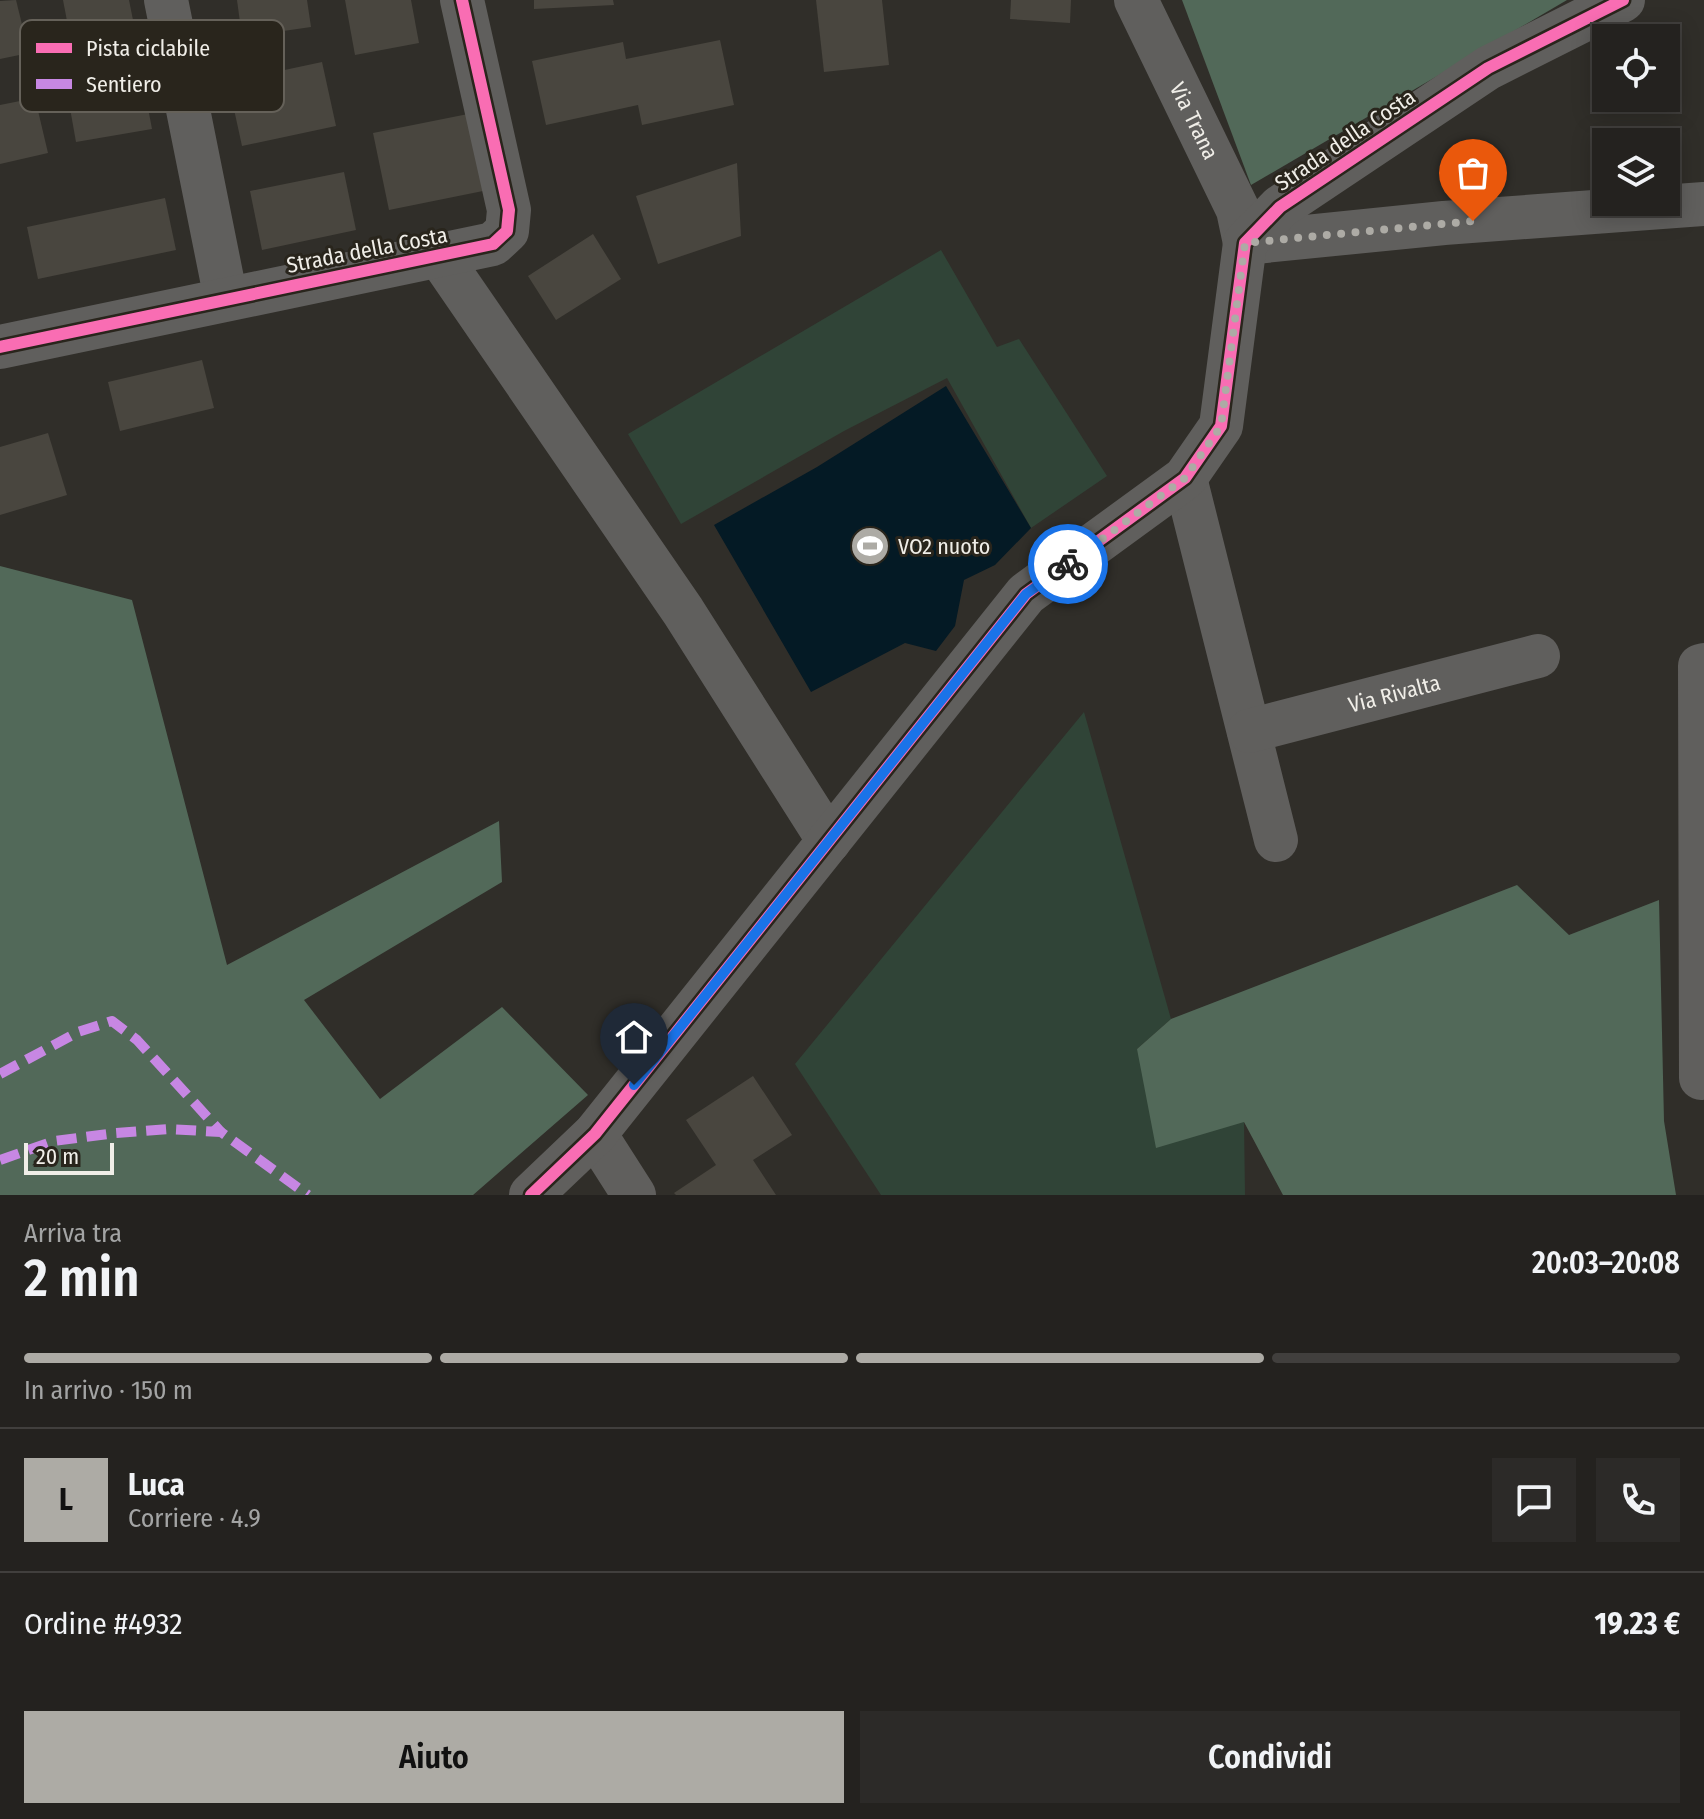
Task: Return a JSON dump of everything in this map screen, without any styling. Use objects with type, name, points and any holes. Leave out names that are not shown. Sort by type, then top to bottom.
[{"type":"street","points":[[166,0],[170,20]]},
{"type":"street","name":"Strada della Costa","points":[[0,347],[493,244],[507,231],[509,210],[462,0]]},
{"type":"street","name":"Via Trana","points":[[1136,0],[1238,210],[1245,243]]},
{"type":"street","name":"Strada della Costa","points":[[1245,243],[1280,207],[1488,68],[1623,0]]},
{"type":"street","points":[[188,112],[226,299]]},
{"type":"street","points":[[531,1195],[595,1134],[1026,594],[1185,478],[1221,426],[1245,243],[1444,223],[1704,204]]},
{"type":"street","name":"Strada della Costa","points":[[440,257],[683,611],[829,841]]},
{"type":"street","points":[[1185,478],[1276,840]]},
{"type":"street","name":"Via Rivalta","points":[[1249,731],[1538,656]]},
{"type":"street","points":[[1701,1078],[1700,666],[1704,665]]},
{"type":"street","points":[[595,1134],[634,1195]]},
{"type":"green space","points":[[1182,0],[1567,0],[1251,185]]},
{"type":"green space","points":[[941,250],[997,347],[1019,339],[1107,476],[1031,528],[947,378],[844,431],[681,524],[628,434]]},
{"type":"green space","points":[[0,566],[132,600],[227,965],[499,821],[502,882],[304,1000],[380,1099],[502,1007],[588,1095],[473,1195],[0,1195]]},
{"type":"green space","points":[[1084,712],[1171,1019],[1137,1049],[1244,1122],[1245,1195],[881,1195],[795,1064]]},
{"type":"green space","points":[[1517,885],[1569,935],[1659,900],[1664,1121],[1676,1195],[1283,1195],[1244,1122],[1156,1148],[1137,1049],[1171,1019]]},
{"type":"water","name":"VO2 nuoto","points":[[946,386],[1031,528],[995,565],[964,580],[955,626],[936,651],[905,643],[811,692],[714,525],[817,467]]},
{"type":"building","points":[[16,0],[21,20],[20,55],[0,59],[0,1]]},
{"type":"building","points":[[63,0],[129,0],[133,20],[67,20]]},
{"type":"building","points":[[237,0],[307,0],[311,27],[284,31],[284,20],[240,20]]},
{"type":"building","points":[[345,0],[411,0],[419,43],[355,55]]},
{"type":"building","points":[[534,0],[613,0],[614,5],[534,9]]},
{"type":"building","points":[[816,0],[882,0],[889,65],[824,72]]},
{"type":"building","points":[[1011,0],[1071,0],[1070,23],[1010,19]]},
{"type":"building","points":[[720,40],[734,105],[642,125],[638,105],[546,125],[532,61],[623,42],[626,59]]},
{"type":"building","points":[[322,62],[336,126],[242,146],[235,112],[284,112],[284,70]]},
{"type":"building","points":[[20,101],[20,112],[38,112],[48,153],[0,164],[0,105]]},
{"type":"building","points":[[71,112],[149,112],[152,129],[76,142]]},
{"type":"building","points":[[468,114],[483,191],[389,210],[373,133]]},
{"type":"building","points":[[737,163],[741,236],[658,264],[636,196]]},
{"type":"building","points":[[344,172],[356,230],[262,250],[250,191]]},
{"type":"building","points":[[165,198],[176,250],[38,279],[27,227]]},
{"type":"building","points":[[593,234],[621,279],[556,320],[528,276]]},
{"type":"building","points":[[202,360],[214,408],[120,431],[108,382]]},
{"type":"building","points":[[48,433],[67,495],[0,515],[0,447]]},
{"type":"building","points":[[753,1076],[792,1135],[753,1160],[776,1195],[676,1195],[674,1193],[716,1165],[686,1120]]},
{"type":"marked path","points":[[0,1074],[78,1032],[112,1021],[137,1040],[221,1132]]},
{"type":"marked path","points":[[0,1160],[54,1141],[116,1133],[168,1129],[221,1132],[308,1195]]},
{"type":"cycle path","points":[[0,347],[493,244],[507,231],[509,210],[462,0]]},
{"type":"cycle path","points":[[531,1195],[595,1134],[1026,594],[1185,478],[1221,426],[1245,243],[1280,207],[1488,68],[1623,0]]},
{"type":"way so far","points":[[1068,564],[1185,478],[1221,426],[1245,243],[1473,221]]},
{"type":"place","name":"VO2 nuoto","points":[[870,546]]},
{"type":"route","points":[[634,1085],[1026,594],[1068,564]]}]
